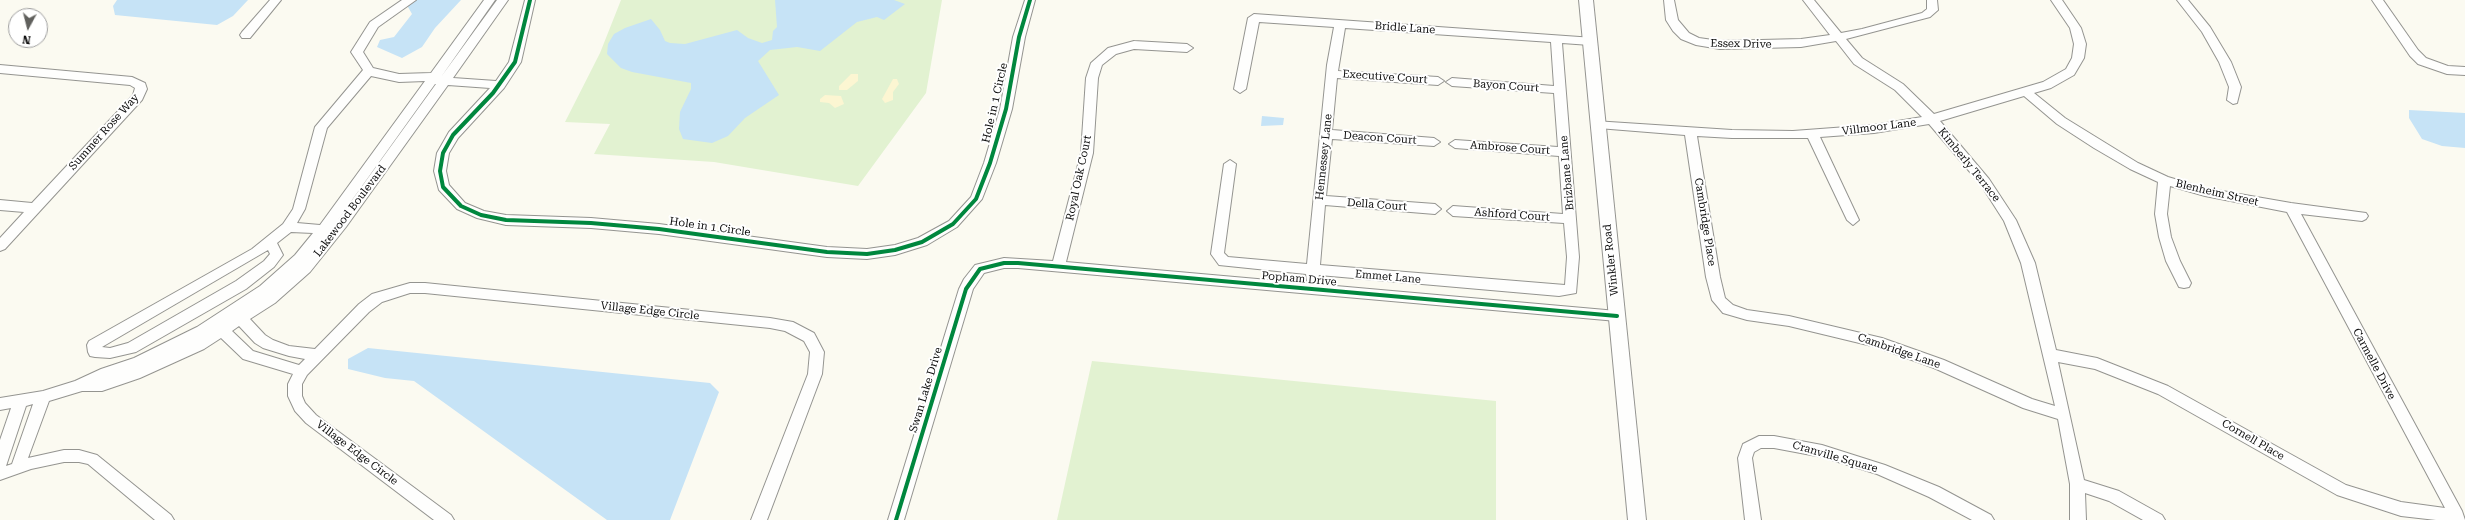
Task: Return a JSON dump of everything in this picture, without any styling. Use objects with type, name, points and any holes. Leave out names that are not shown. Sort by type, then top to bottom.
[{"type":"street","points":[[246,35],[276,0]]},
{"type":"street","points":[[411,0],[374,25],[357,52],[369,71],[368,78],[380,84],[412,80],[500,85]]},
{"type":"street","name":"Lakewood Boulevard","points":[[0,404],[20,402],[43,397],[79,386],[102,385],[135,374],[182,353],[238,315],[333,227],[490,0]]},
{"type":"street","name":"Lakewood Boulevard","points":[[333,227],[434,82],[503,0]]},
{"type":"street","name":"Hole in 1 Circle","points":[[530,0],[523,24],[518,53],[500,85],[453,135],[447,144],[441,162],[441,179],[444,187],[453,200],[471,212],[506,220],[591,223],[659,229],[827,252],[881,253],[909,247],[941,232],[961,217],[976,199],[990,163],[1006,109],[1019,37],[1030,0]]},
{"type":"street","name":"Winkler Road","points":[[1586,0],[1637,520]]},
{"type":"street","name":"Essex Drive","points":[[1669,0],[1672,20],[1677,28],[1690,39],[1708,44],[1777,45],[1839,38],[1926,15],[1933,10],[1932,0]]},
{"type":"street","name":"Kimberly Terrace","points":[[1808,0],[1839,38],[1867,68],[1899,87],[1932,119],[1985,182],[2010,220],[2028,263],[2064,415],[2077,484],[2078,520]]},
{"type":"street","name":"Villmoor Lane","points":[[1598,124],[1762,135],[1812,134],[1874,129],[1932,119],[2026,92],[2064,77],[2078,58],[2078,36],[2071,20],[2056,0]]},
{"type":"street","points":[[2182,0],[2206,30],[2228,66],[2235,87],[2233,100]]},
{"type":"street","points":[[2377,0],[2414,53],[2422,61],[2447,70],[2465,71]]},
{"type":"street","name":"Bridle Lane","points":[[1240,89],[1254,18],[1590,41]]},
{"type":"street","name":"Hennessey Lane","points":[[1311,289],[1332,74],[1340,25]]},
{"type":"street","name":"Brizbane Lane","points":[[1552,291],[1571,289],[1573,257],[1556,39]]},
{"type":"street","name":"Royal Oak Court","points":[[1058,267],[1086,153],[1092,78],[1098,62],[1112,51],[1134,45],[1187,48]]},
{"type":"street","name":"Summer Rose Way","points":[[0,69],[132,81],[141,86],[138,97],[0,246]]},
{"type":"street","points":[[269,243],[276,251],[277,256],[269,264],[241,285],[132,348],[110,353],[95,352],[94,345],[258,252],[291,223],[302,197],[321,127],[355,85],[369,71],[381,70],[414,72],[412,80]]},
{"type":"street","name":"Executive Court","points":[[1332,74],[1438,81]]},
{"type":"street","points":[[412,80],[434,82]]},
{"type":"street","name":"Bayon Court","points":[[1452,82],[1560,90]]},
{"type":"street","name":"Blenheim Street","points":[[2026,92],[2056,117],[2098,145],[2134,166],[2164,180],[2205,192],[2291,208],[2331,214],[2362,216]]},
{"type":"street","name":"Cambridge Place","points":[[1690,131],[1713,277],[1719,300],[1728,308]]},
{"type":"street","name":"Deacon Court","points":[[1326,134],[1434,142]]},
{"type":"street","points":[[1812,134],[1853,220]]},
{"type":"street","name":"Ambrose Court","points":[[1455,144],[1565,152]]},
{"type":"street","name":"Emmet Lane","points":[[1230,164],[1217,254],[1224,262],[1552,291]]},
{"type":"street","points":[[2164,180],[2162,214],[2165,237],[2173,261],[2184,283]]},
{"type":"street","name":"Della Court","points":[[1319,200],[1435,209]]},
{"type":"street","points":[[0,205],[35,208]]},
{"type":"street","name":"Carmelle Drive","points":[[2291,208],[2458,518]]},
{"type":"street","name":"Ashford Court","points":[[1453,211],[1570,219]]},
{"type":"street","points":[[291,223],[333,227]]},
{"type":"street","name":"Popham Drive","points":[[980,269],[1004,263],[1617,316]]},
{"type":"street","name":"Swan Lake Drive","points":[[896,520],[966,289],[971,278],[980,269]]},
{"type":"street","name":"Village Edge Circle","points":[[446,520],[311,418],[300,408],[295,396],[295,384],[302,371],[364,308],[377,298],[410,288],[425,288],[788,326],[809,337],[818,352],[818,363],[759,520]]},
{"type":"street","name":"Cambridge Lane","points":[[1728,308],[1747,315],[1789,321],[1877,342],[1939,364],[2028,404],[2064,415]]},
{"type":"street","points":[[238,315],[260,339],[279,349],[318,355]]},
{"type":"street","points":[[219,327],[248,355],[265,362],[302,371]]},
{"type":"street","points":[[265,362],[279,349]]},
{"type":"street","name":"Cornell Place","points":[[2050,355],[2097,364],[2163,390],[2207,413],[2323,480],[2363,498],[2408,511],[2458,518]]},
{"type":"street","points":[[17,468],[43,397]]},
{"type":"street","points":[[0,462],[20,402]]},
{"type":"street","name":"Cranville Square","points":[[1753,520],[1745,458],[1748,448],[1759,442],[1774,442],[1822,451],[1880,469],[1934,492],[1986,520]]},
{"type":"street","points":[[0,474],[64,456],[80,456],[92,459],[166,520]]},
{"type":"street","points":[[2077,484],[2114,496],[2158,520]]},
{"type":"green space","points":[[621,0],[942,0],[926,93],[858,186],[714,162],[594,154],[610,124],[565,122],[600,53]]},
{"type":"green space","points":[[1092,361],[1496,401],[1496,520],[1057,520]]},
{"type":"sand","points":[[851,74],[858,74],[858,81],[847,90],[839,90],[839,86]]},
{"type":"sand","points":[[893,79],[897,79],[899,84],[893,92],[893,100],[885,103],[882,99]]},
{"type":"sand","points":[[825,95],[841,96],[844,104],[835,108],[829,103],[820,102],[820,99]]},
{"type":"water","points":[[117,0],[248,0],[233,16],[217,25],[115,15],[113,6]]},
{"type":"water","points":[[404,0],[461,0],[435,28],[422,47],[402,58],[377,47],[380,40],[394,37],[412,14]]},
{"type":"water","points":[[775,0],[894,0],[905,4],[884,20],[877,17],[857,22],[820,51],[797,47],[770,50],[758,61],[779,95],[745,118],[728,136],[712,143],[683,139],[679,129],[680,112],[691,89],[691,83],[632,72],[621,68],[607,54],[608,44],[614,34],[625,28],[651,19],[660,30],[665,41],[670,43],[685,44],[737,30],[748,38],[762,43],[772,40],[773,31],[777,27]]},
{"type":"water","points":[[2409,110],[2465,113],[2465,148],[2442,146],[2422,139],[2409,118]]},
{"type":"water","points":[[1262,116],[1284,118],[1283,125],[1261,126]]},
{"type":"water","points":[[368,348],[710,383],[719,392],[670,520],[607,520],[414,381],[385,378],[348,369],[348,359]]},
{"type":"cycle path","points":[[530,0],[515,62],[493,93],[453,135],[443,153],[440,171],[443,187],[461,206],[481,215],[506,220],[591,223],[659,229],[827,252],[867,254],[895,250],[922,242],[953,224],[976,199],[990,163],[1006,109],[1019,37],[1030,0]]},
{"type":"cycle path","points":[[896,520],[966,289],[971,279],[980,269],[1004,263],[1018,263],[1617,316]]}]
